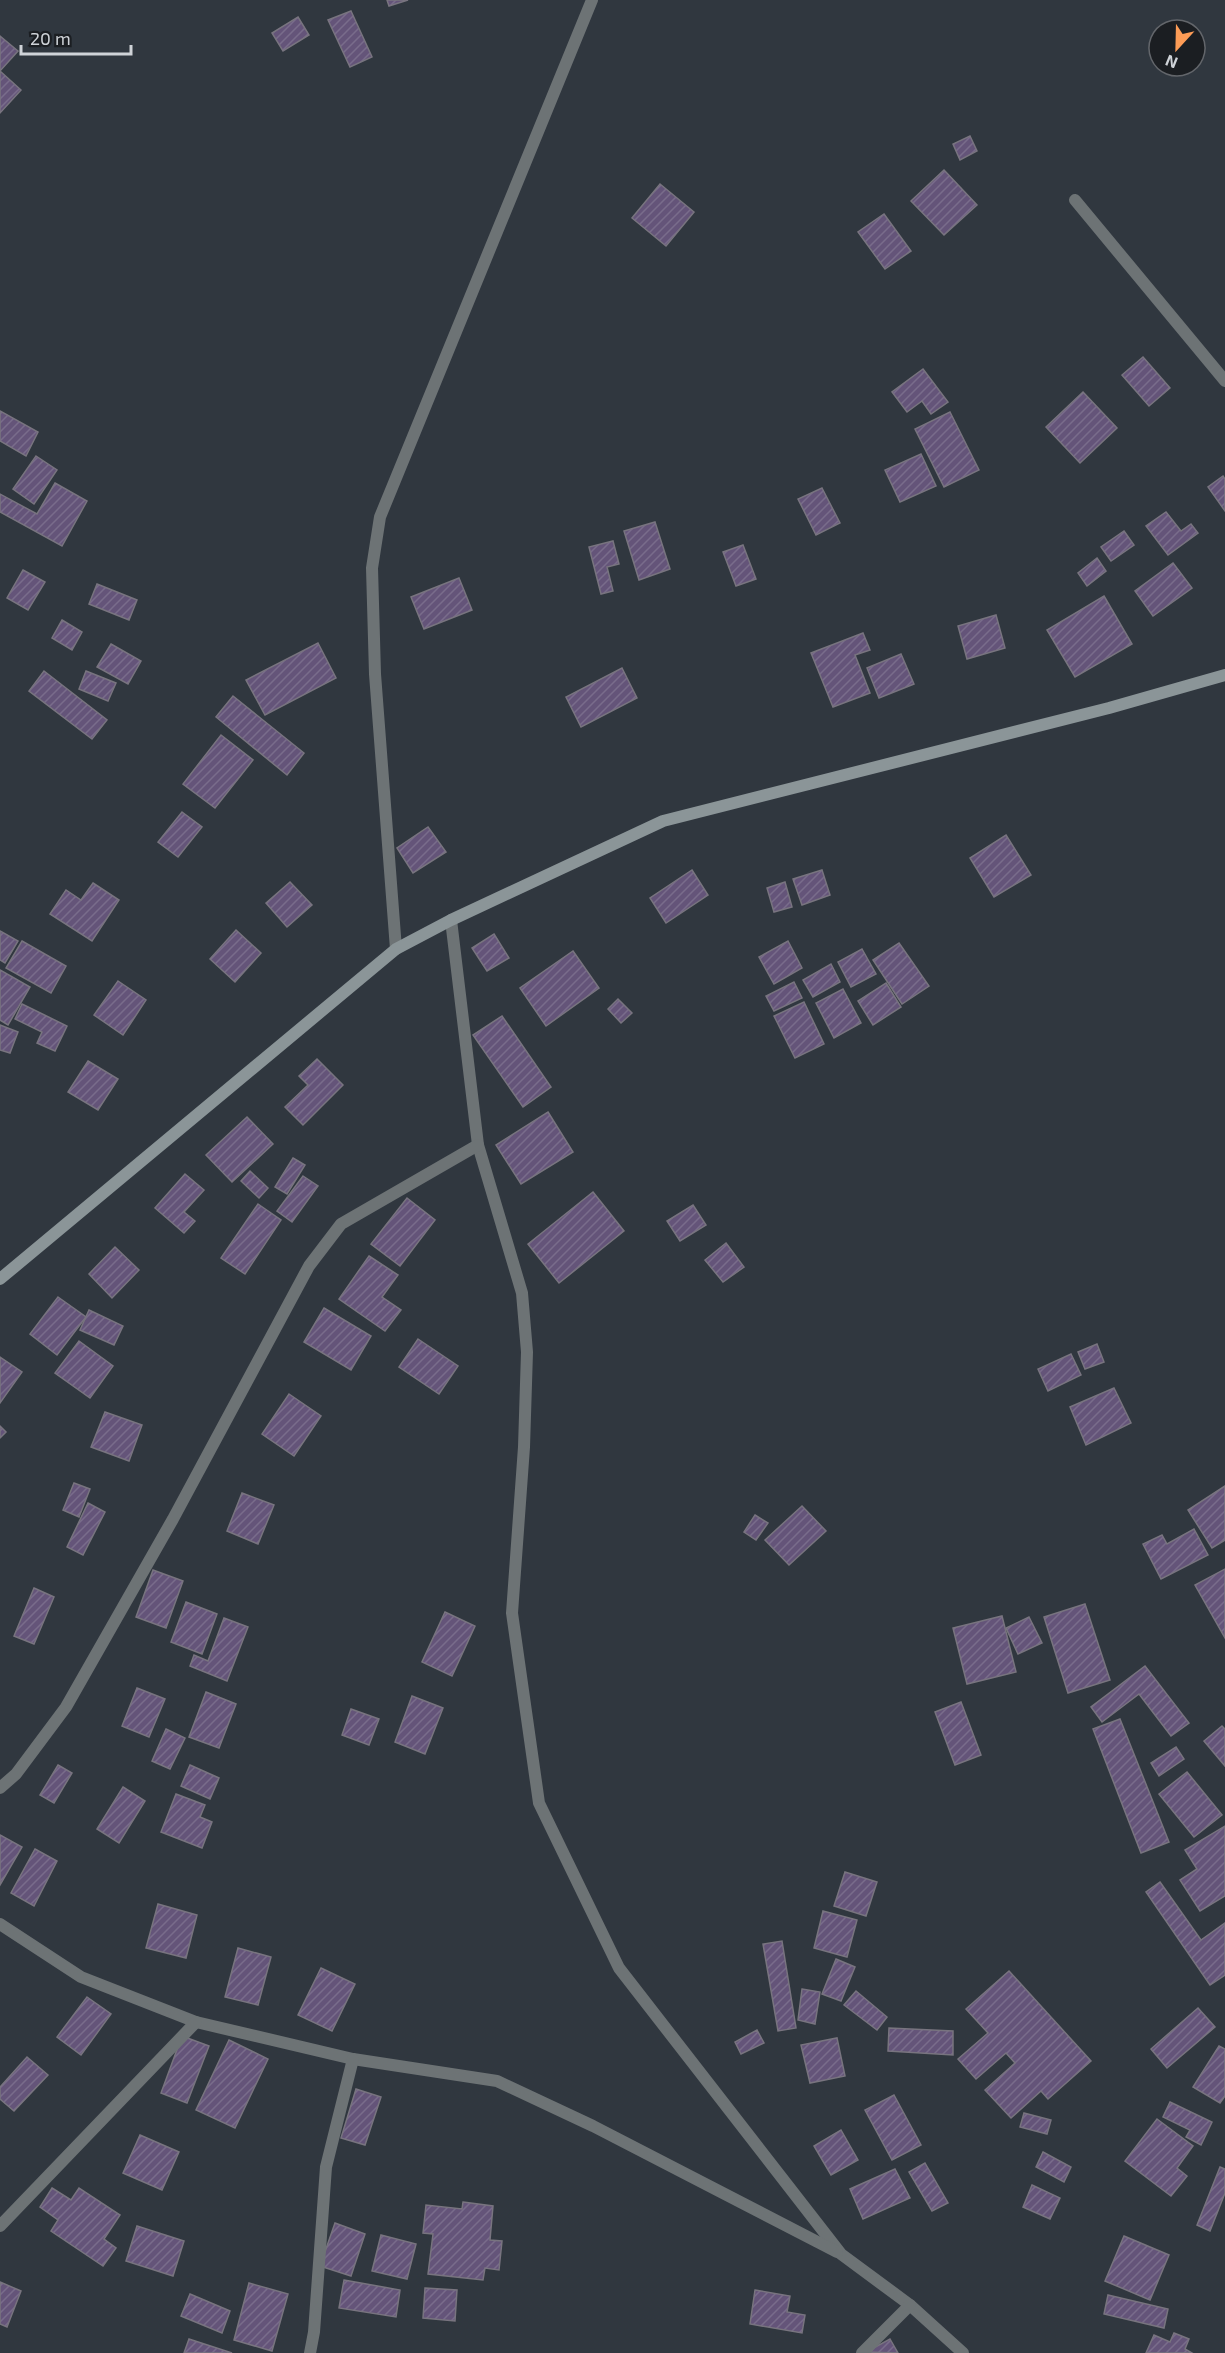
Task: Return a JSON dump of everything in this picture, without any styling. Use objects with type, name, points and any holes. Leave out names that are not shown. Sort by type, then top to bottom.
[{"type":"street","points":[[396,949],[375,674],[372,568],[380,517],[592,0]]},
{"type":"street","points":[[1075,200],[1225,381]]},
{"type":"street","points":[[0,1279],[396,949],[451,920],[663,821],[1109,708],[1225,675]]},
{"type":"street","points":[[451,920],[478,1145],[522,1293],[527,1352],[524,1447],[512,1613],[539,1803],[619,1968],[841,2254]]},
{"type":"street","points":[[0,1788],[16,1774],[66,1707],[173,1519],[309,1266],[341,1224],[478,1145]]},
{"type":"street","points":[[0,1924],[81,1977],[196,2022],[353,2059],[497,2081],[593,2126],[841,2254],[910,2305],[963,2353]]},
{"type":"street","points":[[0,2226],[196,2022]]},
{"type":"street","points":[[310,2353],[314,2332],[326,2167],[353,2059]]},
{"type":"street","points":[[862,2353],[910,2305]]},
{"type":"building","points":[[387,0],[408,0],[389,6]]},
{"type":"building","points":[[351,11],[372,57],[350,67],[328,20]]},
{"type":"building","points":[[298,17],[309,35],[283,51],[272,33]]},
{"type":"building","points":[[0,36],[18,51],[0,71]]},
{"type":"building","points":[[0,71],[21,90],[0,113]]},
{"type":"building","points":[[970,136],[977,151],[960,160],[953,144]]},
{"type":"building","points":[[944,170],[977,205],[944,235],[911,201]]},
{"type":"building","points":[[660,184],[694,212],[666,246],[632,218]]},
{"type":"building","points":[[884,214],[911,251],[885,269],[858,232]]},
{"type":"building","points":[[1143,357],[1170,388],[1149,406],[1122,375]]},
{"type":"building","points":[[923,369],[948,402],[931,414],[922,401],[907,412],[892,392]]},
{"type":"building","points":[[1083,392],[1117,428],[1080,463],[1046,427]]},
{"type":"building","points":[[0,411],[38,432],[26,456],[0,441]]},
{"type":"building","points":[[950,412],[979,470],[944,487],[915,429]]},
{"type":"building","points":[[921,454],[936,486],[900,502],[885,470]]},
{"type":"building","points":[[36,456],[57,470],[34,504],[13,489]]},
{"type":"building","points":[[1223,476],[1225,479],[1225,511],[1208,487]]},
{"type":"building","points":[[55,483],[87,501],[62,546],[0,512],[0,494],[37,514]]},
{"type":"building","points":[[822,488],[840,523],[816,535],[798,499]]},
{"type":"building","points":[[1166,512],[1181,531],[1191,524],[1198,533],[1168,555],[1146,526]]},
{"type":"building","points":[[655,522],[670,569],[639,580],[624,531]]},
{"type":"building","points":[[1124,531],[1134,545],[1111,561],[1101,547]]},
{"type":"building","points":[[613,541],[619,564],[607,567],[613,591],[601,594],[589,547]]},
{"type":"building","points":[[743,545],[756,579],[736,586],[723,552]]},
{"type":"building","points":[[1097,558],[1106,571],[1087,586],[1078,573]]},
{"type":"building","points":[[1173,563],[1192,588],[1153,616],[1135,591]]},
{"type":"building","points":[[23,570],[45,582],[28,610],[7,598]]},
{"type":"building","points":[[459,578],[472,610],[424,629],[411,597]]},
{"type":"building","points":[[97,584],[137,600],[129,620],[89,604]]},
{"type":"building","points":[[1104,596],[1132,644],[1075,677],[1047,630]]},
{"type":"building","points":[[996,615],[1005,648],[967,659],[958,626]]},
{"type":"building","points":[[62,620],[82,632],[72,650],[52,638]]},
{"type":"building","points":[[863,633],[870,650],[855,655],[870,693],[833,707],[811,653]]},
{"type":"building","points":[[318,643],[336,678],[265,715],[246,680]]},
{"type":"building","points":[[111,644],[141,661],[128,684],[97,667]]},
{"type":"building","points":[[901,654],[914,684],[879,698],[867,668]]},
{"type":"building","points":[[622,668],[637,698],[581,727],[566,697]]},
{"type":"building","points":[[44,671],[107,720],[92,739],[29,691]]},
{"type":"building","points":[[86,671],[116,683],[108,701],[79,689]]},
{"type":"building","points":[[233,696],[304,753],[287,775],[216,717]]},
{"type":"building","points":[[221,735],[253,760],[215,808],[183,784]]},
{"type":"building","points":[[182,812],[202,827],[178,857],[158,842]]},
{"type":"building","points":[[428,827],[446,852],[413,873],[397,848]]},
{"type":"building","points":[[1006,835],[1031,875],[994,897],[970,858]]},
{"type":"building","points":[[692,870],[708,895],[666,923],[650,898]]},
{"type":"building","points":[[822,870],[830,895],[802,905],[793,879]]},
{"type":"building","points":[[290,882],[312,905],[287,927],[266,903]]},
{"type":"building","points":[[785,882],[792,907],[774,912],[767,888]]},
{"type":"building","points":[[93,883],[119,900],[92,941],[50,914],[66,890],[81,900]]},
{"type":"building","points":[[236,930],[261,953],[235,982],[210,959]]},
{"type":"building","points":[[0,931],[18,941],[5,963],[0,960]]},
{"type":"building","points":[[494,934],[509,958],[487,971],[472,948]]},
{"type":"building","points":[[22,941],[66,966],[51,993],[6,968]]},
{"type":"building","points":[[788,941],[802,968],[774,984],[759,957]]},
{"type":"building","points":[[899,943],[929,986],[902,1004],[873,960]]},
{"type":"building","points":[[862,949],[876,974],[851,987],[838,962]]},
{"type":"building","points":[[573,951],[599,988],[546,1026],[520,988]]},
{"type":"building","points":[[831,964],[840,982],[813,997],[803,980]]},
{"type":"building","points":[[0,970],[30,987],[8,1025],[0,1020]]},
{"type":"building","points":[[118,981],[146,1000],[123,1035],[94,1015]]},
{"type":"building","points":[[794,982],[802,998],[774,1011],[766,996]]},
{"type":"building","points":[[886,983],[901,1007],[873,1025],[858,1001]]},
{"type":"building","points":[[843,989],[861,1023],[834,1038],[816,1003]]},
{"type":"building","points":[[618,999],[632,1013],[621,1023],[608,1009]]},
{"type":"building","points":[[804,1002],[824,1044],[795,1058],[774,1016]]},
{"type":"building","points":[[22,1004],[67,1026],[55,1051],[37,1043],[42,1032],[15,1019]]},
{"type":"building","points":[[502,1016],[551,1087],[523,1107],[473,1035]]},
{"type":"building","points":[[0,1025],[18,1032],[10,1053],[0,1050]]},
{"type":"building","points":[[317,1059],[343,1085],[303,1125],[285,1107],[308,1085],[299,1076]]},
{"type":"building","points":[[88,1061],[118,1079],[98,1110],[68,1092]]},
{"type":"building","points":[[548,1112],[573,1152],[521,1184],[496,1145]]},
{"type":"building","points":[[247,1117],[273,1144],[232,1182],[206,1155]]},
{"type":"building","points":[[293,1158],[305,1165],[287,1194],[275,1187]]},
{"type":"building","points":[[250,1171],[268,1188],[259,1198],[241,1181]]},
{"type":"building","points":[[185,1174],[204,1190],[184,1212],[195,1221],[184,1233],[155,1208]]},
{"type":"building","points":[[303,1176],[318,1186],[292,1222],[277,1211]]},
{"type":"building","points":[[593,1192],[624,1231],[559,1283],[528,1244]]},
{"type":"building","points":[[407,1198],[435,1220],[400,1266],[371,1244]]},
{"type":"building","points":[[258,1204],[281,1220],[245,1274],[221,1258]]},
{"type":"building","points":[[693,1205],[706,1225],[680,1241],[667,1221]]},
{"type":"building","points":[[726,1243],[744,1267],[723,1282],[705,1260]]},
{"type":"building","points":[[115,1247],[139,1270],[112,1298],[89,1274]]},
{"type":"building","points":[[369,1256],[398,1275],[382,1297],[401,1310],[385,1331],[339,1299]]},
{"type":"building","points":[[58,1297],[86,1317],[57,1355],[30,1334]]},
{"type":"building","points":[[324,1308],[371,1336],[351,1370],[304,1342]]},
{"type":"building","points":[[89,1310],[123,1326],[114,1345],[80,1330]]},
{"type":"building","points":[[418,1339],[458,1366],[439,1394],[399,1367]]},
{"type":"building","points":[[79,1341],[113,1366],[90,1398],[55,1373]]},
{"type":"building","points":[[1097,1344],[1104,1362],[1085,1369],[1078,1352]]},
{"type":"building","points":[[1071,1354],[1081,1375],[1048,1391],[1038,1369]]},
{"type":"building","points":[[0,1357],[22,1372],[0,1403]]},
{"type":"building","points":[[1114,1388],[1131,1423],[1086,1445],[1070,1407]]},
{"type":"building","points":[[289,1394],[321,1416],[294,1456],[262,1434]]},
{"type":"building","points":[[105,1412],[142,1425],[129,1461],[91,1447]]},
{"type":"building","points":[[0,1426],[6,1432],[0,1438]]},
{"type":"building","points":[[74,1483],[90,1489],[79,1517],[63,1510]]},
{"type":"building","points":[[1225,1486],[1225,1540],[1212,1548],[1188,1510]]},
{"type":"building","points":[[242,1493],[274,1505],[258,1544],[227,1531]]},
{"type":"building","points":[[88,1503],[105,1512],[83,1555],[67,1547]]},
{"type":"building","points":[[802,1506],[826,1531],[789,1565],[765,1540]]},
{"type":"building","points":[[755,1515],[768,1523],[756,1540],[744,1532]]},
{"type":"building","points":[[1194,1529],[1208,1555],[1161,1579],[1143,1544],[1162,1535],[1167,1544]]},
{"type":"building","points":[[1225,1569],[1225,1638],[1195,1585]]},
{"type":"building","points":[[153,1570],[183,1581],[166,1628],[136,1617]]},
{"type":"building","points":[[34,1588],[54,1597],[34,1644],[14,1636]]},
{"type":"building","points":[[186,1602],[217,1614],[202,1654],[171,1642]]},
{"type":"building","points":[[1085,1604],[1110,1680],[1068,1693],[1044,1617]]},
{"type":"building","points":[[445,1612],[475,1626],[452,1676],[422,1662]]},
{"type":"building","points":[[1002,1616],[1016,1672],[967,1684],[953,1628]]},
{"type":"building","points":[[1029,1617],[1042,1643],[1018,1654],[1006,1628]]},
{"type":"building","points":[[224,1618],[248,1627],[227,1681],[190,1666],[194,1655],[208,1661]]},
{"type":"building","points":[[1145,1666],[1189,1723],[1171,1736],[1139,1694],[1102,1722],[1091,1707]]},
{"type":"building","points":[[137,1688],[165,1699],[149,1737],[122,1726]]},
{"type":"building","points":[[206,1692],[236,1704],[219,1748],[189,1737]]},
{"type":"building","points":[[412,1696],[443,1708],[425,1754],[395,1742]]},
{"type":"building","points":[[961,1702],[981,1755],[955,1765],[935,1712]]},
{"type":"building","points":[[351,1709],[379,1719],[369,1745],[342,1735]]},
{"type":"building","points":[[1120,1719],[1169,1842],[1141,1853],[1093,1729]]},
{"type":"building","points":[[1222,1726],[1225,1729],[1225,1766],[1204,1741]]},
{"type":"building","points":[[166,1729],[185,1738],[170,1769],[152,1761]]},
{"type":"building","points":[[1176,1747],[1184,1759],[1159,1776],[1151,1763]]},
{"type":"building","points":[[58,1765],[72,1773],[54,1803],[40,1795]]},
{"type":"building","points":[[190,1765],[219,1778],[210,1799],[181,1786]]},
{"type":"building","points":[[1187,1772],[1222,1815],[1194,1837],[1159,1794]]},
{"type":"building","points":[[123,1787],[145,1801],[119,1843],[97,1829]]},
{"type":"building","points":[[176,1794],[205,1805],[200,1817],[212,1822],[202,1848],[161,1832]]},
{"type":"building","points":[[1225,1826],[1225,1896],[1200,1911],[1180,1880],[1197,1869],[1185,1850]]},
{"type":"building","points":[[0,1835],[22,1847],[0,1885]]},
{"type":"building","points":[[35,1849],[57,1861],[34,1906],[11,1893]]},
{"type":"building","points":[[845,1872],[877,1882],[866,1916],[834,1906]]},
{"type":"building","points":[[1160,1882],[1201,1940],[1225,1923],[1225,1975],[1210,1985],[1146,1892]]},
{"type":"building","points":[[158,1904],[197,1915],[186,1958],[146,1948]]},
{"type":"building","points":[[823,1911],[857,1920],[847,1957],[814,1948]]},
{"type":"building","points":[[782,1941],[796,2028],[778,2031],[763,1944]]},
{"type":"building","points":[[238,1948],[271,1957],[258,2005],[225,1997]]},
{"type":"building","points":[[836,1959],[855,1967],[841,2001],[822,1994]]},
{"type":"building","points":[[321,1968],[355,1984],[332,2031],[298,2015]]},
{"type":"building","points":[[1009,1971],[1091,2061],[1048,2099],[1041,2091],[1011,2118],[985,2090],[1015,2063],[1006,2053],[976,2079],[958,2059],[988,2033],[966,2009]]},
{"type":"building","points":[[802,1989],[820,1992],[815,2024],[798,2020]]},
{"type":"building","points":[[856,1991],[887,2017],[877,2030],[844,2005]]},
{"type":"building","points":[[87,1997],[111,2014],[81,2055],[57,2037]]},
{"type":"building","points":[[1198,2008],[1215,2027],[1167,2068],[1151,2049]]},
{"type":"building","points":[[889,2028],[953,2031],[953,2055],[888,2051]]},
{"type":"building","points":[[757,2030],[764,2043],[741,2054],[735,2042]]},
{"type":"building","points":[[182,2036],[209,2046],[187,2103],[161,2093]]},
{"type":"building","points":[[837,2038],[845,2076],[810,2083],[801,2045]]},
{"type":"building","points":[[229,2040],[268,2059],[235,2128],[196,2110]]},
{"type":"building","points":[[1219,2046],[1225,2049],[1225,2096],[1220,2103],[1193,2087]]},
{"type":"building","points":[[27,2057],[48,2075],[14,2111],[0,2099],[0,2087]]},
{"type":"building","points":[[356,2089],[381,2097],[365,2145],[341,2138]]},
{"type":"building","points":[[894,2095],[921,2145],[892,2160],[865,2110]]},
{"type":"building","points":[[1170,2102],[1212,2122],[1201,2145],[1186,2137],[1190,2130],[1163,2117]]},
{"type":"building","points":[[1024,2113],[1051,2120],[1047,2134],[1020,2127]]},
{"type":"building","points":[[1157,2119],[1193,2146],[1177,2168],[1187,2176],[1171,2196],[1125,2161]]},
{"type":"building","points":[[841,2130],[858,2160],[831,2175],[814,2146]]},
{"type":"building","points":[[140,2135],[179,2152],[162,2190],[123,2173]]},
{"type":"building","points":[[1043,2152],[1071,2167],[1064,2182],[1036,2167]]},
{"type":"building","points":[[925,2163],[948,2203],[932,2211],[909,2172]]},
{"type":"building","points":[[1220,2167],[1225,2169],[1225,2193],[1210,2231],[1197,2225]]},
{"type":"building","points":[[895,2169],[910,2198],[863,2219],[850,2189]]},
{"type":"building","points":[[1032,2185],[1060,2198],[1050,2219],[1023,2207]]},
{"type":"building","points":[[52,2188],[71,2200],[79,2188],[120,2215],[104,2239],[116,2248],[103,2266],[51,2231],[58,2220],[40,2207]]},
{"type":"building","points":[[463,2202],[493,2206],[490,2240],[502,2241],[499,2270],[485,2268],[483,2280],[428,2274],[433,2234],[423,2233],[426,2205],[462,2209]]},
{"type":"building","points":[[335,2223],[365,2234],[351,2276],[320,2266]]},
{"type":"building","points":[[137,2226],[184,2241],[173,2276],[126,2261]]},
{"type":"building","points":[[381,2235],[416,2244],[407,2279],[372,2271]]},
{"type":"building","points":[[1124,2236],[1169,2255],[1150,2300],[1105,2281]]},
{"type":"building","points":[[344,2280],[400,2290],[396,2317],[339,2308]]},
{"type":"building","points":[[0,2282],[21,2291],[7,2327],[0,2324]]},
{"type":"building","points":[[249,2283],[288,2294],[272,2351],[234,2340]]},
{"type":"building","points":[[425,2288],[457,2290],[455,2321],[423,2318]]},
{"type":"building","points":[[755,2290],[790,2296],[787,2312],[805,2315],[802,2333],[750,2324]]},
{"type":"building","points":[[190,2294],[230,2311],[222,2333],[181,2316]]},
{"type":"building","points":[[1108,2295],[1168,2309],[1164,2328],[1104,2314]]},
{"type":"building","points":[[1174,2333],[1189,2339],[1185,2349],[1192,2353],[1146,2353],[1154,2335],[1170,2342]]},
{"type":"building","points":[[189,2339],[232,2353],[184,2353]]},
{"type":"building","points":[[890,2339],[898,2353],[866,2352]]}]
